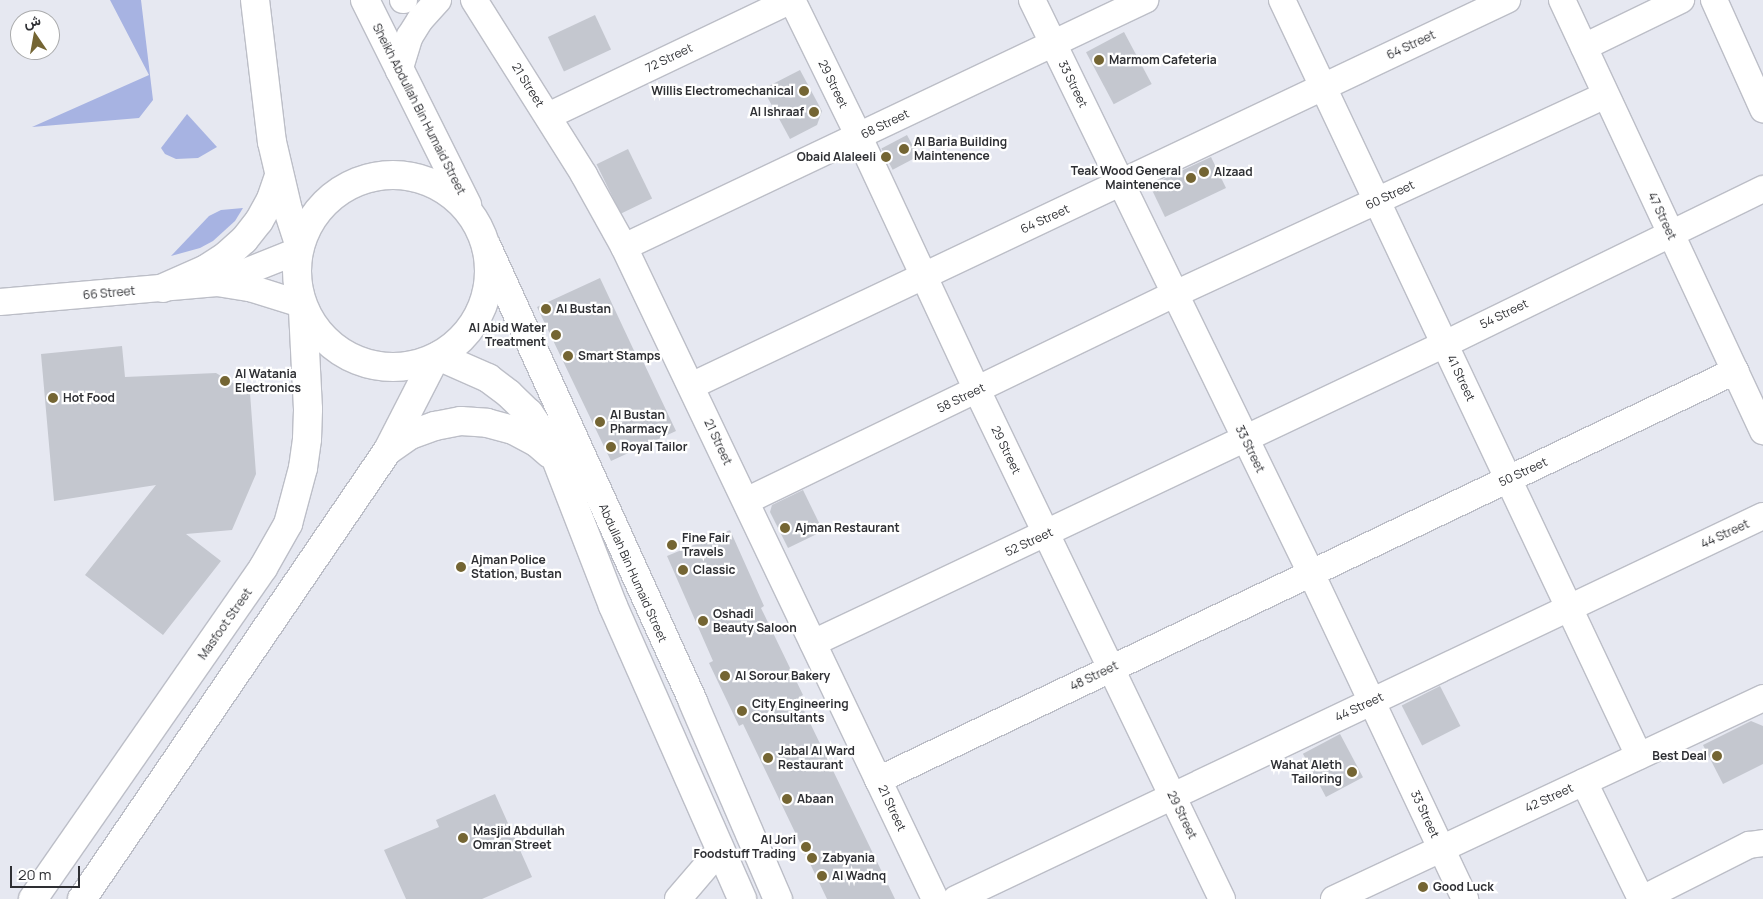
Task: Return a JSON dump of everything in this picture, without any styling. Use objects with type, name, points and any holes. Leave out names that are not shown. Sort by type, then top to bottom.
[{"type":"street","points":[[255,0],[272,142],[279,176],[299,247],[297,286],[302,306],[316,331],[335,349],[358,362],[384,368],[410,366],[437,357],[464,337],[482,310],[490,279],[487,247]]},
{"type":"street","name":"Sheikh Abdullah Bin Humaid Street","points":[[365,0],[474,217]]},
{"type":"street","points":[[399,71],[410,36],[420,20],[438,0]]},
{"type":"street","name":"21 Street","points":[[474,0],[548,116],[624,247],[935,899]]},
{"type":"street","name":"72 Street","points":[[548,116],[792,0]]},
{"type":"street","name":"29 Street","points":[[792,0],[1222,899]]},
{"type":"street","name":"33 Street","points":[[1032,0],[1372,701],[1465,899]]},
{"type":"street","name":"68 Street","points":[[624,247],[1145,0]]},
{"type":"street","name":"41 Street","points":[[1282,0],[1639,756]]},
{"type":"street","name":"64 Street","points":[[691,386],[1507,0]]},
{"type":"street","name":"47 Street","points":[[1562,0],[1763,432]]},
{"type":"street","points":[[1584,47],[1682,0]]},
{"type":"street","points":[[1714,0],[1763,109]]},
{"type":"street","name":"60 Street","points":[[1175,294],[1605,94]]},
{"type":"street","points":[[299,247],[311,219],[329,199],[352,183],[378,176],[406,175],[432,183],[455,196],[474,217]]},
{"type":"street","points":[[163,288],[206,269],[226,256],[244,240],[260,221],[271,199],[279,176]]},
{"type":"street","name":"54 Street","points":[[1245,439],[1763,189]]},
{"type":"street","name":"Abdullah Bin Humaid Street","points":[[474,217],[693,702],[778,899]]},
{"type":"street","name":"66 Street","points":[[217,284],[299,247]]},
{"type":"street","name":"66 Street","points":[[0,302],[217,284],[250,288],[302,306]]},
{"type":"street","name":"58 Street","points":[[746,501],[1175,294]]},
{"type":"street","name":"Masfoot Street","points":[[33,899],[263,568],[288,524],[303,468],[307,439],[308,409],[302,306]]},
{"type":"street","points":[[82,899],[323,549],[388,450],[437,357]]},
{"type":"street","points":[[437,357],[488,378],[510,394],[529,413],[544,435],[556,459],[612,606],[742,899]]},
{"type":"street","name":"50 Street","points":[[1310,574],[1735,371]]},
{"type":"street","points":[[388,450],[410,435],[435,426],[461,422],[487,423],[513,430],[528,438],[556,459]]},
{"type":"street","name":"52 Street","points":[[813,643],[1245,439]]},
{"type":"street","name":"44 Street","points":[[956,899],[1763,516]]},
{"type":"street","name":"48 Street","points":[[878,780],[1310,574]]},
{"type":"street","name":"42 Street","points":[[1334,899],[1763,698]]},
{"type":"street","points":[[1584,782],[1641,899],[1749,845],[1763,843]]},
{"type":"street","points":[[678,899],[720,850]]},
{"type":"shaded area","points":[[110,0],[141,0],[153,100],[139,118],[32,127],[149,75]]},
{"type":"shaded area","points":[[187,114],[217,147],[198,158],[176,159],[165,154],[161,148]]},
{"type":"shaded area","points":[[243,208],[235,221],[213,241],[200,248],[171,256],[209,216],[221,210]]},
{"type":"building","points":[[595,15],[611,49],[564,71],[548,37]]},
{"type":"building","points":[[1124,32],[1152,84],[1114,104],[1086,52]]},
{"type":"building","points":[[800,70],[822,111],[817,125],[790,139],[763,89]]},
{"type":"building","points":[[907,135],[918,156],[893,170],[881,149]]},
{"type":"building","points":[[628,149],[652,198],[621,214],[597,164]]},
{"type":"building","points":[[1211,157],[1226,188],[1165,217],[1152,190],[1155,183]]},
{"type":"building","points":[[600,278],[637,357],[640,355],[676,431],[611,461],[537,307]]},
{"type":"building","points":[[122,346],[125,377],[216,373],[250,393],[256,474],[232,530],[186,534],[221,561],[163,635],[85,575],[156,485],[54,501],[41,354]]},
{"type":"building","points":[[803,490],[823,531],[788,548],[770,512],[772,505]]},
{"type":"building","points":[[730,530],[764,606],[761,608],[803,695],[798,698],[895,899],[827,899],[743,724],[739,726],[709,663],[713,661],[667,556]]},
{"type":"building","points":[[1440,686],[1460,726],[1422,746],[1402,706]]},
{"type":"building","points":[[1751,721],[1763,726],[1763,764],[1723,784],[1703,745]]},
{"type":"building","points":[[1340,734],[1363,777],[1326,797],[1303,754]]},
{"type":"building","name":"Masjid Abdullah Omran Street","points":[[495,794],[532,877],[482,899],[406,899],[384,850],[439,827],[436,820]]},
{"type":"place","name":"Marmom Cafeteria","points":[[1099,60]]},
{"type":"place","name":"Willis Electromechanical","points":[[804,91]]},
{"type":"place","name":"Al Ishraaf","points":[[814,112]]},
{"type":"place","name":"Al Baria Building Maintenence","points":[[904,149]]},
{"type":"place","name":"Obaid Alaleeli","points":[[886,157]]},
{"type":"place","name":"Alzaad","points":[[1204,172]]},
{"type":"place","name":"Teak Wood General Maintenence","points":[[1191,178]]},
{"type":"place","name":"Al Bustan","points":[[546,309]]},
{"type":"place","name":"Al Abid Water Treatment","points":[[556,335]]},
{"type":"place","name":"Smart Stamps","points":[[568,356]]},
{"type":"place","name":"Al Watania Electronics","points":[[225,381]]},
{"type":"place","name":"Hot Food","points":[[53,398]]},
{"type":"place","name":"Al Bustan Pharmacy","points":[[600,422]]},
{"type":"place","name":"Royal Tailor","points":[[611,447]]},
{"type":"place","name":"Ajman Restaurant","points":[[785,528]]},
{"type":"place","name":"Fine Fair Travels","points":[[672,545]]},
{"type":"place","name":"Ajman Police Station, Bustan","points":[[461,567]]},
{"type":"place","name":"Classic","points":[[683,570]]},
{"type":"place","name":"Oshadi Beauty Saloon","points":[[703,621]]},
{"type":"place","name":"Al Sorour Bakery","points":[[725,676]]},
{"type":"place","name":"City Engineering Consultants","points":[[742,711]]},
{"type":"place","name":"Best Deal","points":[[1717,756]]},
{"type":"place","name":"Jabal Al Ward Restaurant","points":[[768,758]]},
{"type":"place","name":"Wahat Aleth Tailoring","points":[[1352,772]]},
{"type":"place","name":"Abaan","points":[[787,799]]},
{"type":"place","name":"Masjid Abdullah Omran Street","points":[[463,838]]},
{"type":"place","name":"Al Jori Foodstuff Trading","points":[[806,847]]},
{"type":"place","name":"Zabyania","points":[[812,858]]},
{"type":"place","name":"Al Wadnq","points":[[822,876]]},
{"type":"place","name":"Good Luck","points":[[1423,887]]}]
